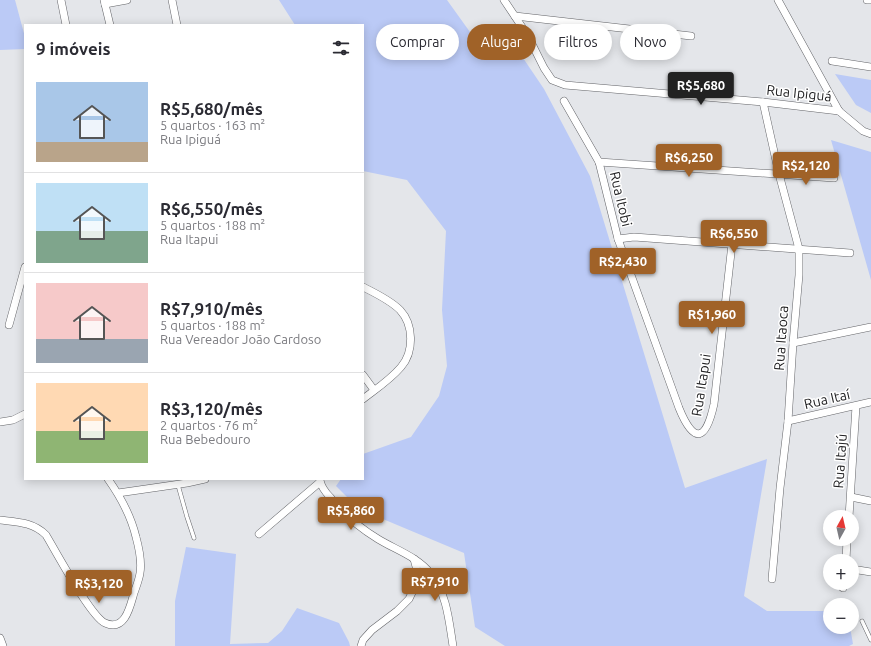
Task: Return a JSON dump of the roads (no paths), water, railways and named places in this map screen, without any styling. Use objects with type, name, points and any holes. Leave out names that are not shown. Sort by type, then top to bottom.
[{"type":"street","points":[[61,0],[66,24]]},
{"type":"street","points":[[110,24],[105,2],[127,0]]},
{"type":"street","points":[[172,0],[177,24]]},
{"type":"street","points":[[504,0],[515,16],[691,36]]},
{"type":"street","points":[[778,0],[839,110],[863,131],[871,134]]},
{"type":"street","name":"Rua Ipiguá","points":[[515,16],[528,36],[544,68],[552,80],[565,85],[839,110]]},
{"type":"street","points":[[832,61],[871,67]]},
{"type":"street","name":"Rua Itobi","points":[[564,101],[599,162],[618,239],[685,423],[691,431],[696,434],[701,433]]},
{"type":"street","name":"Rua Itaoca","points":[[763,102],[779,174],[799,249],[799,275],[788,421],[780,488],[772,579]]},
{"type":"street","points":[[599,162],[834,178]]},
{"type":"street","points":[[618,239],[634,236],[850,253]]},
{"type":"street","name":"Rua Itapui","points":[[701,433],[709,424],[714,404],[732,244]]},
{"type":"street","points":[[9,325],[24,271]]},
{"type":"street","points":[[364,288],[400,310],[407,321],[410,334],[408,356],[402,366],[391,378],[364,398]]},
{"type":"street","points":[[793,343],[871,327]]},
{"type":"street","points":[[364,376],[374,390]]},
{"type":"street","name":"Rua Itaí","points":[[788,421],[871,402]]},
{"type":"street","name":"Rua Itajú","points":[[850,510],[856,406]]},
{"type":"street","points":[[0,422],[13,420],[24,414]]},
{"type":"street","points":[[0,520],[24,522],[40,529],[46,535],[89,607],[105,624],[119,624],[123,621],[127,614],[140,573],[140,556],[136,535],[118,493],[109,480]]},
{"type":"street","points":[[118,493],[199,480]]},
{"type":"street","points":[[259,534],[320,481],[327,494],[339,509],[378,539],[414,559],[430,572],[443,593],[454,646]]},
{"type":"street","points":[[851,497],[871,501]]},
{"type":"street","points":[[361,646],[363,640],[372,630],[398,611],[409,599],[417,582],[418,574],[414,559]]},
{"type":"street","points":[[859,570],[871,572]]},
{"type":"street","points":[[0,638],[3,646]]},
{"type":"lane","points":[[178,484],[194,538]]},
{"type":"lane","points":[[862,621],[871,640]]}]
